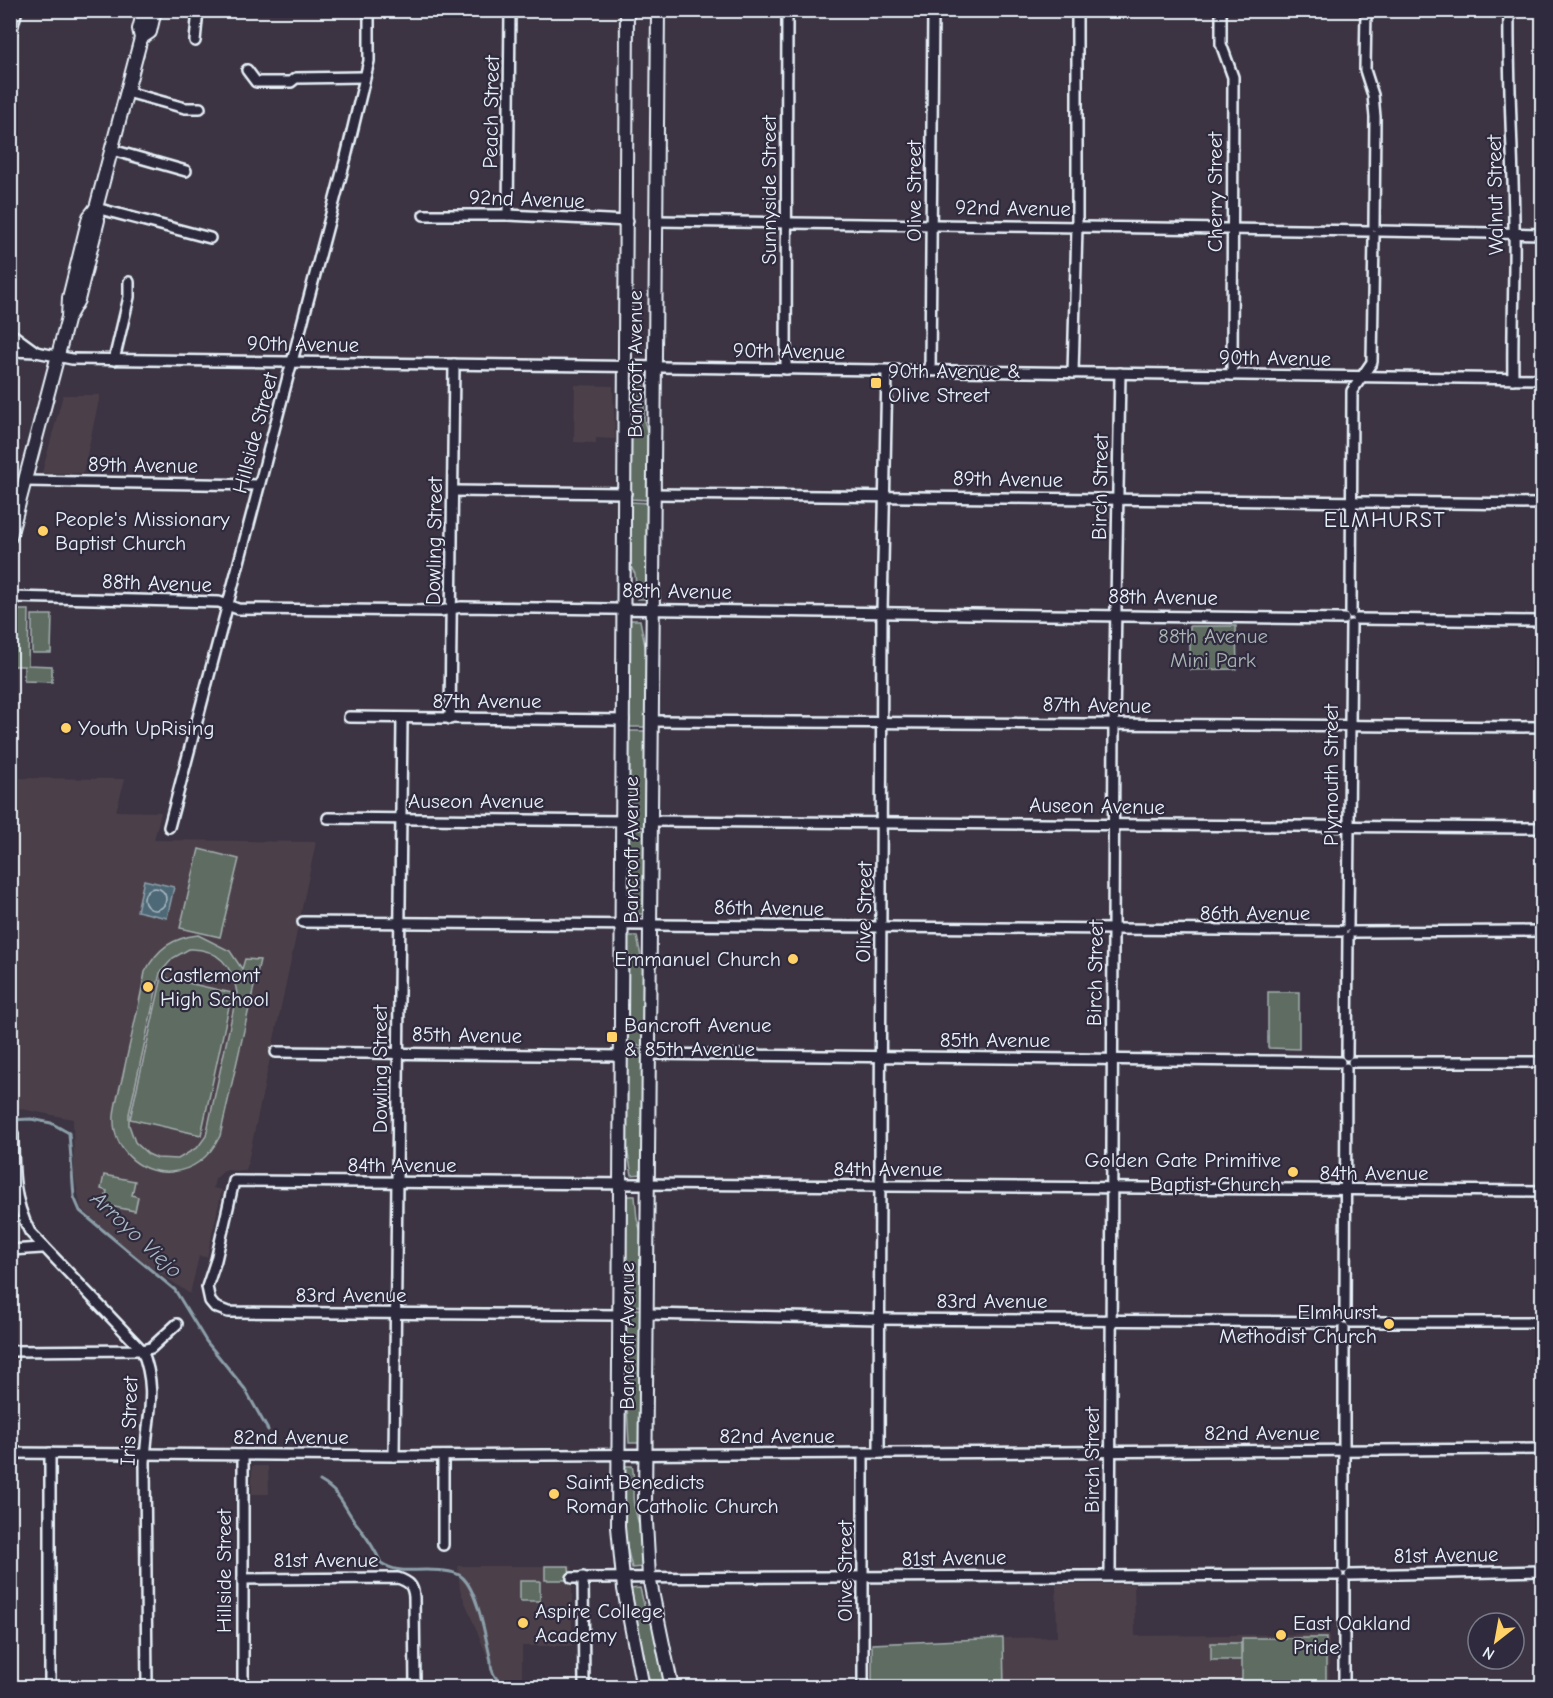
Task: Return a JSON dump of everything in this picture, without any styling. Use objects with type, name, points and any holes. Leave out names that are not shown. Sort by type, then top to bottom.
[{"type":"main road","points":[[10,537],[68,317],[69,298],[89,217],[96,208],[141,38],[139,29],[144,10]]},
{"type":"main road","points":[[141,38],[150,32],[155,10]]},
{"type":"main road","name":"Bancroft Avenue","points":[[627,10],[628,221],[618,1527],[622,1576],[643,1688]]},
{"type":"main road","name":"Bancroft Avenue","points":[[658,10],[645,1454],[649,1577],[672,1688]]},
{"type":"street","points":[[10,36],[17,10]]},
{"type":"street","points":[[195,41],[198,10]]},
{"type":"street","name":"Hillside Street","points":[[168,826],[345,161],[363,77],[369,61],[369,10]]},
{"type":"street","name":"Peach Street","points":[[508,215],[510,10]]},
{"type":"street","name":"Sunnyside Street","points":[[786,369],[787,10]]},
{"type":"street","name":"Olive Street","points":[[930,371],[933,10]]},
{"type":"street","points":[[1073,373],[1077,227],[1077,10]]},
{"type":"street","name":"Cherry Street","points":[[1221,10],[1221,44],[1233,77],[1232,375]]},
{"type":"street","name":"Plymouth Street","points":[[1344,1688],[1352,391],[1372,362],[1374,231],[1375,117],[1373,95],[1365,70],[1366,10]]},
{"type":"street","name":"Walnut Street","points":[[1509,10],[1514,233],[1513,379]]},
{"type":"street","points":[[247,70],[256,82],[291,82],[296,78],[363,77]]},
{"type":"street","points":[[127,92],[185,108],[200,108]]},
{"type":"street","points":[[112,150],[186,171]]},
{"type":"street","points":[[96,208],[210,238]]},
{"type":"street","name":"92nd Avenue","points":[[424,215],[508,215],[628,221]]},
{"type":"street","name":"92nd Avenue","points":[[656,221],[1542,234]]},
{"type":"street","points":[[114,360],[129,297],[129,282]]},
{"type":"street","name":"90th Avenue","points":[[11,333],[36,352]]},
{"type":"street","name":"90th Avenue","points":[[10,344],[11,333]]},
{"type":"street","name":"90th Avenue","points":[[10,351],[36,352],[57,358],[114,360],[1542,379]]},
{"type":"street","name":"Dowling Street","points":[[450,719],[454,364]]},
{"type":"street","name":"Olive Street","points":[[879,1453],[882,611],[887,370]]},
{"type":"street","name":"Birch Street","points":[[1110,1574],[1110,1189],[1120,374]]},
{"type":"street","name":"89th Avenue","points":[[25,481],[259,485]]},
{"type":"street","points":[[453,491],[626,493]]},
{"type":"street","name":"89th Avenue","points":[[654,494],[1542,504]]},
{"type":"street","name":"88th Avenue","points":[[10,597],[219,602],[238,609],[882,611],[1542,621]]},
{"type":"street","name":"87th Avenue","points":[[349,717],[624,720]]},
{"type":"street","name":"Dowling Street","points":[[394,1456],[402,719]]},
{"type":"street","name":"87th Avenue","points":[[652,721],[883,720],[1349,727],[1542,727]]},
{"type":"street","name":"Auseon Avenue","points":[[328,818],[623,820]]},
{"type":"street","name":"Auseon Avenue","points":[[651,821],[883,821],[1542,828]]},
{"type":"street","name":"86th Avenue","points":[[303,922],[1114,930],[1542,931]]},
{"type":"street","name":"85th Avenue","points":[[276,1052],[621,1056]]},
{"type":"street","name":"85th Avenue","points":[[649,1054],[1542,1062]]},
{"type":"street","name":"Iris Street","points":[[14,1134],[13,1184],[21,1215],[42,1248],[142,1350],[152,1380],[146,1454],[147,1688]]},
{"type":"street","name":"84th Avenue","points":[[234,1181],[1346,1192],[1542,1191]]},
{"type":"street","name":"83rd Avenue","points":[[234,1181],[216,1260],[207,1287],[207,1295],[215,1307],[228,1312],[619,1315]]},
{"type":"street","points":[[10,1250],[42,1248]]},
{"type":"street","name":"83rd Avenue","points":[[647,1314],[878,1319],[1542,1322]]},
{"type":"street","points":[[10,1351],[142,1350],[151,1348],[177,1324]]},
{"type":"street","name":"82nd Avenue","points":[[10,1453],[443,1456],[1542,1449]]},
{"type":"street","points":[[50,1453],[50,1688]]},
{"type":"street","name":"Olive Street","points":[[863,1454],[863,1688]]},
{"type":"street","name":"Hillside Street","points":[[243,1455],[243,1688]]},
{"type":"street","points":[[443,1456],[443,1545]]},
{"type":"street","name":"81st Avenue","points":[[572,1578],[622,1576],[862,1578],[1110,1574],[1344,1575],[1542,1571]]},
{"type":"street","points":[[583,1577],[584,1688]]},
{"type":"street","name":"81st Avenue","points":[[243,1579],[398,1578],[408,1582],[413,1589],[414,1597],[415,1687]]},
{"type":"street","points":[[379,1688],[422,1688]]},
{"type":"shaded area","points":[[575,385],[613,386],[615,439],[596,438],[596,443],[574,442]]},
{"type":"shaded area","points":[[63,395],[100,395],[83,473],[42,473]]},
{"type":"shaded area","name":"Castlemont High School","points":[[10,778],[125,779],[116,811],[161,812],[154,840],[316,842],[246,1171],[225,1170],[215,1179],[213,1188],[222,1190],[207,1257],[199,1256],[190,1294],[133,1255],[81,1208],[74,1173],[73,1119],[11,1107]]},
{"type":"shaded area","points":[[252,1466],[268,1466],[269,1494],[252,1494]]},
{"type":"shaded area","name":"Aspire College Academy","points":[[458,1566],[572,1566],[572,1646],[522,1646],[522,1687],[500,1687],[460,1590]]},
{"type":"shaded area","name":"East Oakland Pride","points":[[1056,1584],[1134,1584],[1135,1636],[1329,1634],[1329,1687],[1004,1687],[1003,1638],[1057,1637]]},
{"type":"green space","points":[[632,383],[644,383],[644,421],[649,437],[648,500],[631,499]]},
{"type":"green space","points":[[631,502],[648,503],[647,599],[637,599],[635,574],[631,567]]},
{"type":"green space","points":[[11,610],[29,610],[28,665],[52,666],[52,682],[24,681],[24,666],[11,666]]},
{"type":"green space","points":[[32,615],[52,615],[51,653],[32,653]]},
{"type":"green space","points":[[630,620],[640,620],[647,656],[646,727],[629,727]]},
{"type":"green space","name":"88th Avenue Mini Park","points":[[1190,626],[1236,626],[1237,669],[1190,670]]},
{"type":"green space","points":[[629,731],[646,731],[645,827],[628,827]]},
{"type":"green space","points":[[628,830],[645,830],[644,914],[634,914],[632,890],[627,878]]},
{"type":"green space","points":[[199,849],[239,859],[220,937],[180,928]]},
{"type":"green space","points":[[198,935],[230,951],[242,969],[245,959],[260,960],[220,1136],[212,1150],[201,1161],[180,1171],[159,1172],[138,1164],[123,1149],[115,1128],[114,1116],[145,972],[155,957],[167,946],[189,936]],"holes":[[[189,949],[199,949],[216,955],[222,960],[232,975],[237,993],[206,1136],[198,1147],[178,1159],[157,1158],[148,1154],[135,1142],[129,1125],[129,1114],[160,973],[173,958]]]},
{"type":"green space","points":[[627,936],[637,936],[644,972],[643,1046],[626,1045]]},
{"type":"green space","points":[[162,977],[232,993],[201,1135],[130,1119]]},
{"type":"green space","points":[[1268,992],[1299,992],[1299,1049],[1268,1048]]},
{"type":"green space","points":[[626,1049],[643,1049],[642,1174],[632,1175],[625,1138]]},
{"type":"green space","points":[[104,1175],[135,1181],[132,1195],[138,1197],[135,1211],[104,1205],[107,1191],[101,1189]]},
{"type":"green space","points":[[625,1196],[635,1196],[637,1219],[641,1232],[641,1306],[623,1306]]},
{"type":"green space","points":[[623,1309],[641,1309],[639,1443],[629,1443],[627,1406],[623,1391]]},
{"type":"green space","points":[[622,1466],[632,1466],[633,1471],[633,1500],[640,1528],[642,1567],[632,1568],[622,1526]]},
{"type":"green space","points":[[545,1566],[569,1566],[570,1580],[545,1580]]},
{"type":"green space","points":[[520,1581],[540,1581],[540,1601],[520,1601]]},
{"type":"green space","points":[[640,1588],[646,1613],[653,1624],[667,1687],[649,1687],[630,1589]]},
{"type":"green space","points":[[1003,1638],[1004,1687],[872,1687],[872,1644]]},
{"type":"green space","points":[[1242,1638],[1326,1638],[1326,1686],[1242,1685]]},
{"type":"green space","points":[[1211,1643],[1241,1643],[1241,1660],[1211,1660]]},
{"type":"water","points":[[144,880],[174,887],[167,918],[137,911]]},
{"type":"waterway","name":"Arroyo Viejo","points":[[10,1120],[31,1119],[51,1123],[69,1133],[74,1197],[80,1211],[175,1290],[206,1341],[245,1389],[268,1430]]},
{"type":"waterway","name":"Arroyo Viejo","points":[[320,1481],[334,1491],[371,1544],[381,1563],[398,1570],[445,1571],[462,1577],[473,1593],[484,1629],[493,1672],[504,1688]]},
{"type":"place","name":"90th Avenue & Olive Street","points":[[876,383]]},
{"type":"place","name":"People's Missionary Baptist Church","points":[[43,531]]},
{"type":"place","name":"Youth UpRising","points":[[66,728]]},
{"type":"place","name":"Emmanuel Church","points":[[793,959]]},
{"type":"place","name":"Castlemont High School","points":[[148,987]]},
{"type":"place","name":"Bancroft Avenue & 85th Avenue","points":[[612,1037]]},
{"type":"place","name":"Golden Gate Primitive Baptist Church","points":[[1293,1172]]},
{"type":"place","name":"Elmhurst Methodist Church","points":[[1389,1324]]},
{"type":"place","name":"Saint Benedicts Roman Catholic Church","points":[[554,1494]]},
{"type":"place","name":"Aspire College Academy","points":[[523,1623]]},
{"type":"place","name":"East Oakland Pride","points":[[1281,1635]]},
{"type":"district","name":"ELMHURST","points":[[1385,519]]}]
